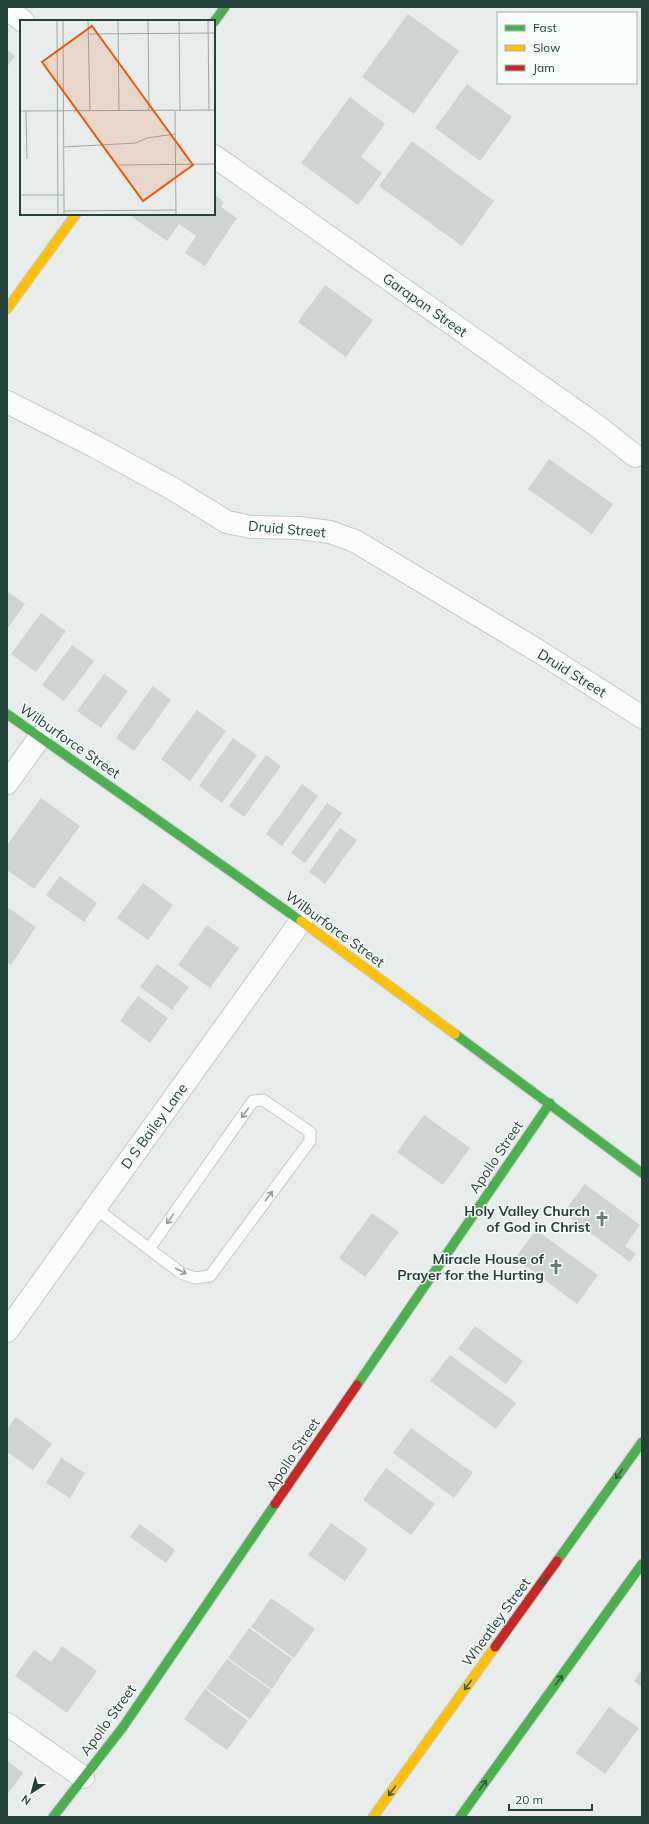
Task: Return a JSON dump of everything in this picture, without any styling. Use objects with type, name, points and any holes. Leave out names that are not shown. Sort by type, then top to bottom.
[{"type":"street","points":[[215,21],[225,7]]},
{"type":"street","points":[[7,9],[22,20]]},
{"type":"street","name":"Garapan Street","points":[[215,157],[600,428],[635,456]]},
{"type":"street","points":[[7,310],[75,215]]},
{"type":"street","name":"Druid Street","points":[[7,402],[96,447],[173,489],[227,522],[251,527],[299,528],[330,532],[355,541],[540,652],[642,717]]},
{"type":"street","name":"Wilburforce Street","points":[[7,714],[300,921],[642,1172]]},
{"type":"street","points":[[7,783],[40,737]]},
{"type":"street","name":"D S Bailey Lane","points":[[7,1331],[300,921]]},
{"type":"street","name":"Apollo Street","points":[[54,1817],[127,1720],[550,1103]]},
{"type":"street","name":"Wheatley Street","points":[[373,1817],[642,1442]]},
{"type":"street","points":[[460,1817],[642,1564]]},
{"type":"street","points":[[7,1724],[83,1777]]},
{"type":"lane","points":[[95,1208],[149,1249],[181,1272],[195,1278],[210,1276],[310,1141],[310,1132],[263,1100],[253,1101],[149,1249]]},
{"type":"building","points":[[408,14],[459,51],[414,114],[362,77]]},
{"type":"building","points":[[7,50],[15,56],[7,67]]},
{"type":"building","points":[[467,84],[512,117],[480,161],[435,128]]},
{"type":"building","points":[[350,97],[385,124],[361,157],[382,173],[358,205],[301,163]]},
{"type":"building","points":[[412,141],[494,201],[462,246],[379,186]]},
{"type":"building","points":[[215,195],[224,202],[221,207],[237,218],[205,266],[185,253],[196,236],[179,224],[167,241],[132,217],[134,215],[215,215]]},
{"type":"building","points":[[325,285],[373,320],[346,357],[298,322]]},
{"type":"building","points":[[549,459],[613,504],[592,534],[528,489]]},
{"type":"building","points":[[7,591],[25,604],[7,629]]},
{"type":"building","points":[[41,613],[66,631],[36,672],[11,654]]},
{"type":"building","points":[[72,645],[94,661],[64,701],[42,685]]},
{"type":"building","points":[[104,674],[128,691],[101,728],[77,711]]},
{"type":"building","points":[[153,686],[171,700],[134,751],[116,738]]},
{"type":"building","points":[[197,710],[226,731],[190,781],[161,759]]},
{"type":"building","points":[[233,738],[257,755],[222,803],[199,786]]},
{"type":"building","points":[[266,755],[281,766],[244,817],[229,806]]},
{"type":"building","points":[[302,784],[318,796],[282,846],[266,834]]},
{"type":"building","points":[[41,798],[80,826],[34,889],[7,870],[7,845]]},
{"type":"building","points":[[327,803],[342,813],[305,863],[291,853]]},
{"type":"building","points":[[340,828],[357,840],[325,884],[309,872]]},
{"type":"building","points":[[60,876],[97,903],[84,922],[46,895]]},
{"type":"building","points":[[143,883],[173,905],[148,940],[117,918]]},
{"type":"building","points":[[7,907],[36,927],[11,965],[7,962]]},
{"type":"building","points":[[207,925],[239,948],[210,988],[178,965]]},
{"type":"building","points":[[157,964],[189,987],[172,1010],[140,987]]},
{"type":"building","points":[[138,996],[168,1018],[150,1043],[120,1021]]},
{"type":"building","points":[[424,1115],[470,1148],[443,1185],[397,1152]]},
{"type":"building","name":"Holy Valley Church of God in Christ","points":[[585,1184],[640,1225],[625,1246],[636,1254],[630,1262],[563,1213]]},
{"type":"building","points":[[372,1213],[399,1232],[365,1277],[339,1258]]},
{"type":"building","name":"Miracle House of Prayer for the Hurting","points":[[536,1230],[598,1275],[577,1304],[515,1258]]},
{"type":"building","points":[[475,1326],[523,1361],[506,1384],[458,1349]]},
{"type":"building","points":[[450,1355],[516,1403],[496,1429],[430,1381]]},
{"type":"building","points":[[16,1417],[52,1444],[33,1470],[7,1452],[7,1429]]},
{"type":"building","points":[[411,1428],[473,1473],[454,1498],[393,1453]]},
{"type":"building","points":[[61,1458],[85,1473],[70,1498],[46,1483]]},
{"type":"building","points":[[386,1468],[435,1504],[411,1535],[363,1500]]},
{"type":"building","points":[[331,1523],[368,1549],[345,1581],[308,1555]]},
{"type":"building","points":[[140,1524],[175,1550],[166,1563],[130,1537]]},
{"type":"building","points":[[271,1598],[315,1629],[294,1658],[251,1627]]},
{"type":"building","points":[[249,1628],[292,1659],[272,1689],[228,1658]]},
{"type":"building","points":[[62,1646],[97,1671],[67,1713],[15,1676],[34,1650],[51,1662]]},
{"type":"building","points":[[227,1659],[271,1690],[250,1719],[206,1688]]},
{"type":"building","points":[[642,1669],[642,1687],[634,1681]]},
{"type":"building","points":[[205,1689],[248,1721],[227,1750],[184,1719]]},
{"type":"building","points":[[609,1707],[639,1728],[605,1774],[576,1753]]},
{"type":"building","points":[[7,1761],[23,1773],[7,1795]]},
{"type":"traffic: fast","points":[[215,21],[225,7]]},
{"type":"traffic: fast","points":[[7,714],[301,921]]},
{"type":"traffic: fast","points":[[455,1034],[642,1173]]},
{"type":"traffic: fast","points":[[357,1385],[550,1103]]},
{"type":"traffic: fast","points":[[557,1561],[642,1442]]},
{"type":"traffic: fast","points":[[53,1817],[123,1727],[275,1504]]},
{"type":"traffic: fast","points":[[460,1817],[642,1564]]},
{"type":"traffic: slow","points":[[7,309],[75,215]]},
{"type":"traffic: slow","points":[[301,921],[455,1034]]},
{"type":"traffic: slow","points":[[373,1817],[495,1647]]},
{"type":"traffic: jam","points":[[275,1504],[357,1385]]},
{"type":"traffic: jam","points":[[495,1647],[557,1561]]},
{"type":"place","name":"Holy Valley Church of God in Christ","points":[[602,1219]]},
{"type":"place","name":"Miracle House of Prayer for the Hurting","points":[[556,1267]]}]
